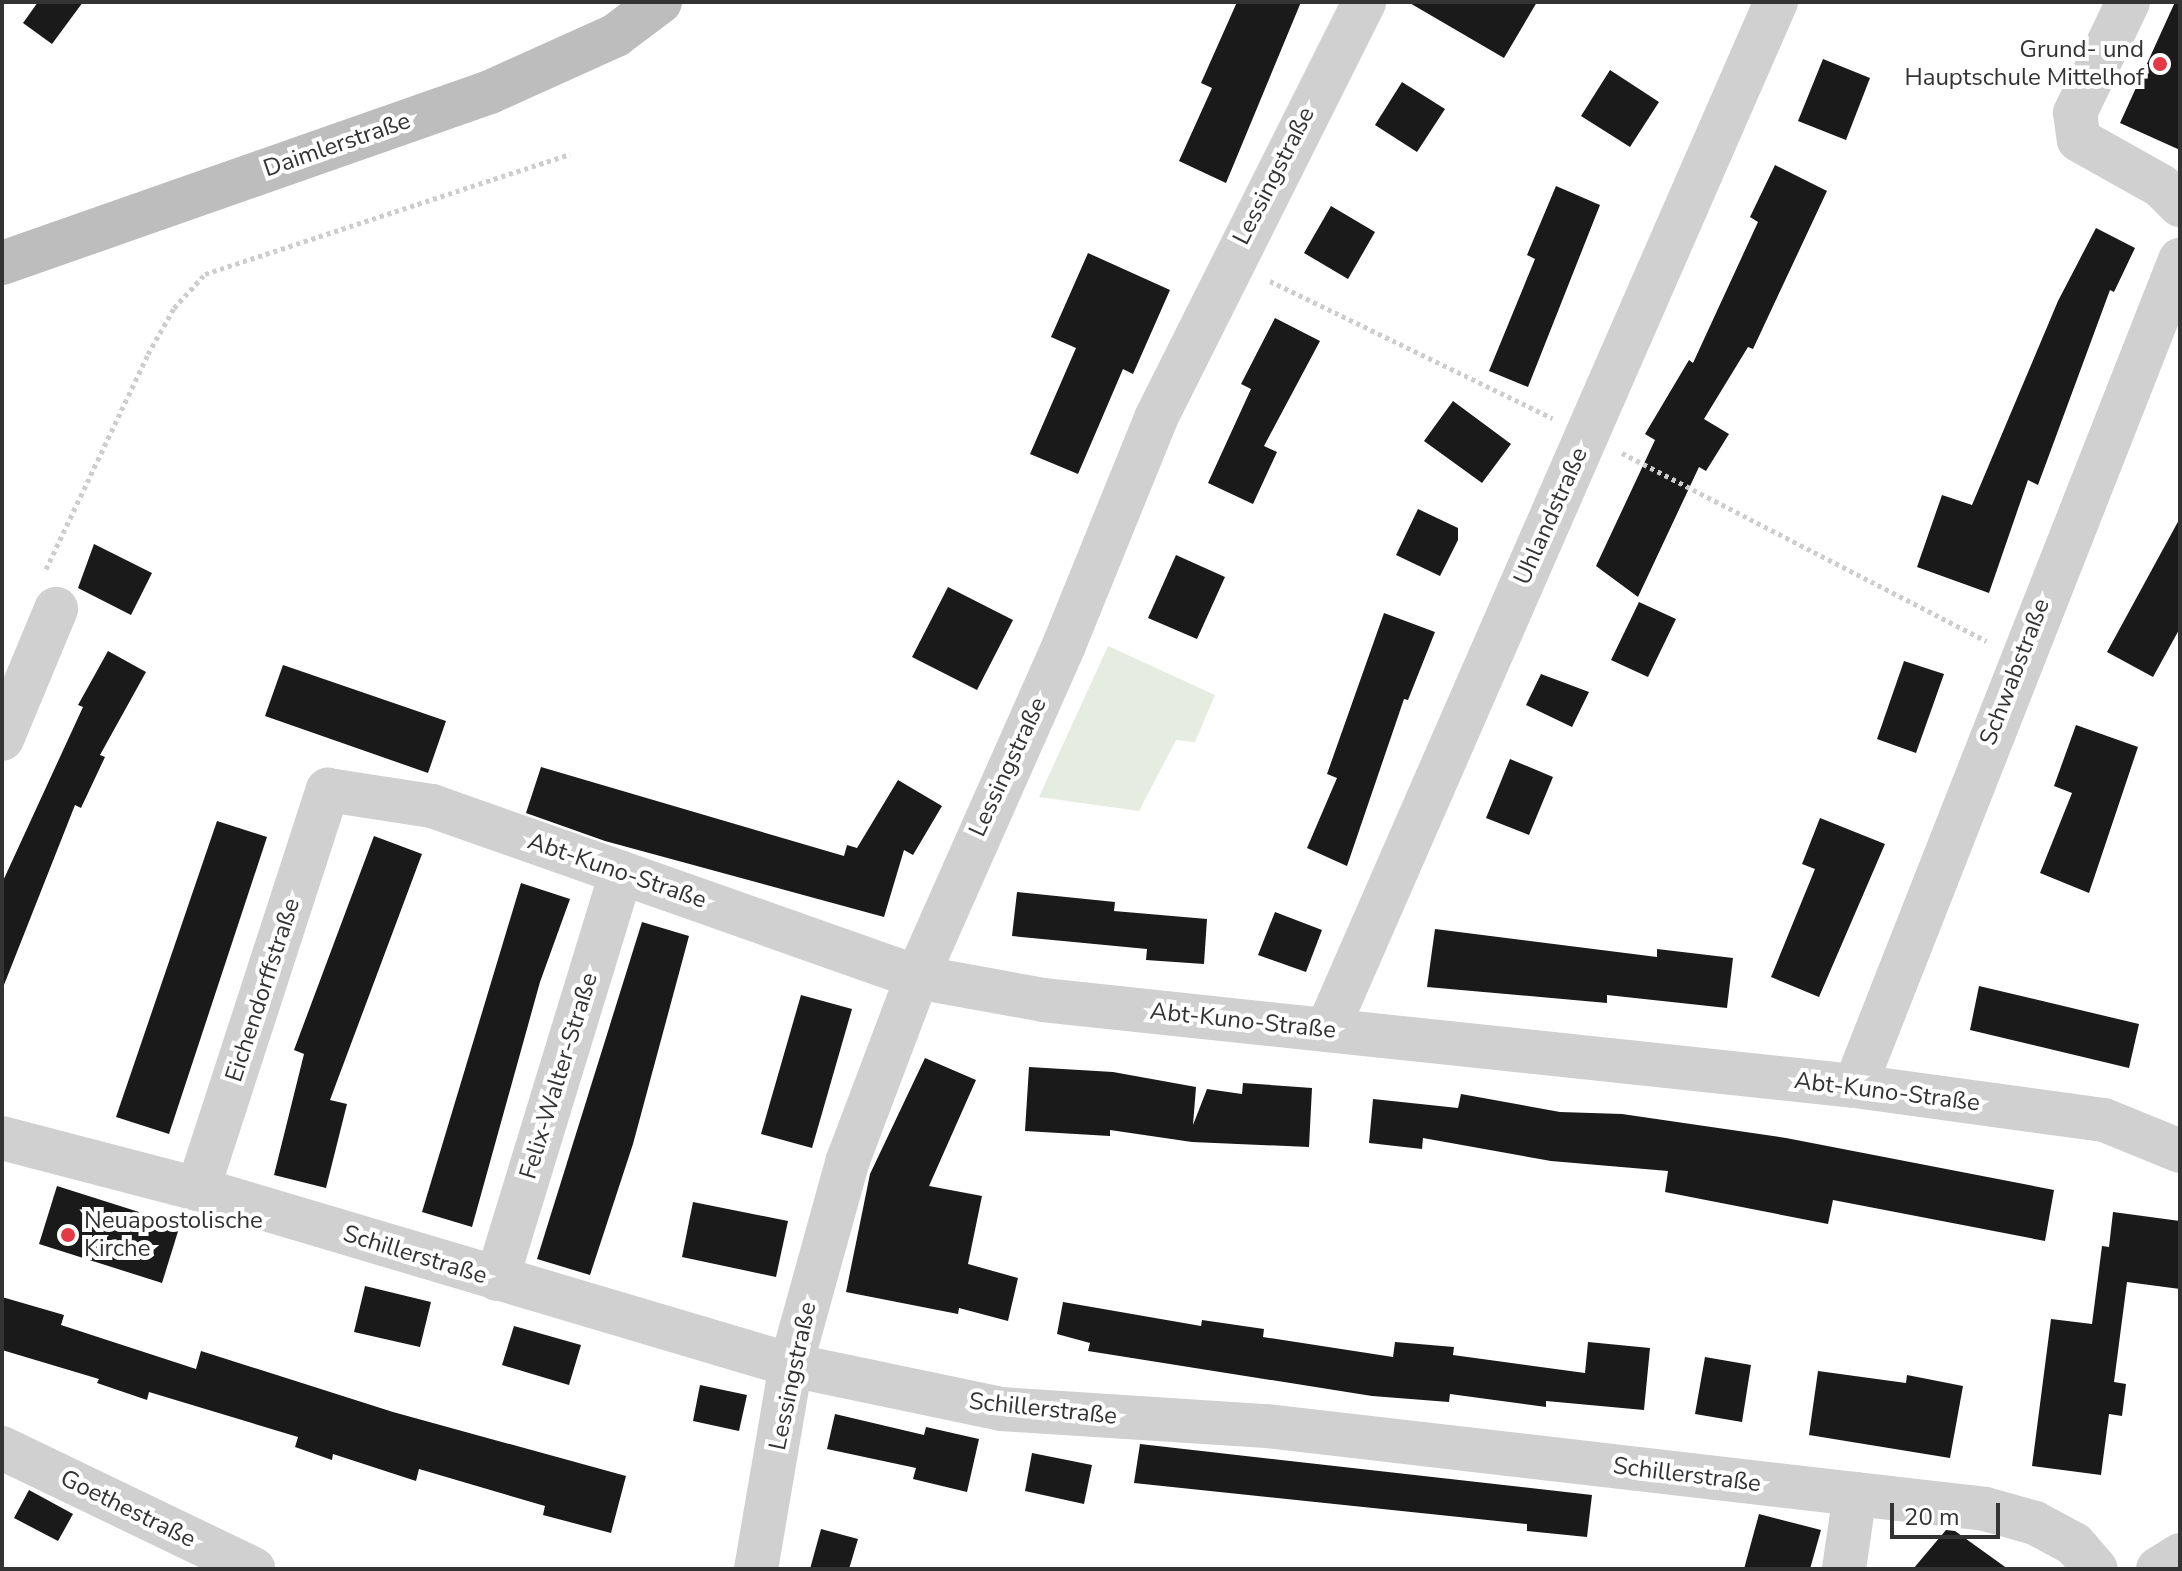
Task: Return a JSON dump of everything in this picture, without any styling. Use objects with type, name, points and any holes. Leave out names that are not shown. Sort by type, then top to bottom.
[{"type":"main road","name":"Daimlerstraße","points":[[2,263],[490,92],[616,35],[660,2]]},
{"type":"street","name":"Lessingstraße","points":[[756,1569],[791,1365],[848,1160],[917,977],[1064,645],[1156,418],[1230,261],[1364,2]]},
{"type":"street","name":"Uhlandstraße","points":[[1327,1030],[1776,2]]},
{"type":"street","points":[[2128,2],[2075,113],[2079,140],[2161,186],[2180,205]]},
{"type":"street","name":"Schwabstraße","points":[[1855,1086],[2019,658],[2180,260]]},
{"type":"street","points":[[2,739],[56,609]]},
{"type":"street","name":"Abt-Kuno-Straße","points":[[328,790],[432,806],[917,977],[1043,1000],[1855,1086],[2104,1120],[2180,1151]]},
{"type":"street","name":"Eichendorffstraße","points":[[198,1189],[328,790]]},
{"type":"street","name":"Felix-Walter-Straße","points":[[497,1279],[621,873]]},
{"type":"street","name":"Schillerstraße","points":[[4,1144],[198,1189],[791,1365],[1001,1409],[1266,1426],[1985,1509],[2035,1523],[2074,1544],[2096,1569]]},
{"type":"street","name":"Goethestraße","points":[[2,1448],[253,1569]]},
{"type":"street","points":[[1844,1569],[1855,1494]]},
{"type":"street","points":[[2158,1569],[2180,1555]]},
{"type":"path","points":[[56,609],[37,588],[148,354],[174,308],[205,274],[570,154]]},
{"type":"path","points":[[1230,261],[1587,435],[2019,658]]},
{"type":"shaded area","points":[[1108,646],[1215,695],[1195,742],[1176,740],[1139,811],[1039,797]]},
{"type":"building","points":[[38,2],[83,2],[52,44],[23,23]]},
{"type":"building","points":[[1237,2],[1301,2],[1226,183],[1179,161],[1212,88],[1201,83]]},
{"type":"building","points":[[1408,2],[1537,2],[1504,58]]},
{"type":"building","name":"Grund- und Hauptschule Mittelhof","points":[[2175,2],[2180,2],[2180,150],[2120,123]]},
{"type":"building","points":[[1823,59],[1870,78],[1846,140],[1798,121]]},
{"type":"building","points":[[1610,70],[1659,102],[1630,147],[1581,116]]},
{"type":"building","points":[[1402,82],[1445,109],[1417,152],[1375,125]]},
{"type":"building","points":[[1775,165],[1827,191],[1753,349],[1748,347],[1704,419],[1729,434],[1706,471],[1699,467],[1638,597],[1596,566],[1655,440],[1645,434],[1689,360],[1693,363],[1758,222],[1750,217]]},
{"type":"building","points":[[1556,186],[1600,205],[1528,387],[1489,371],[1535,259],[1527,255]]},
{"type":"building","points":[[1331,206],[1375,232],[1348,279],[1304,253]]},
{"type":"building","points":[[2096,228],[2135,248],[2114,292],[2110,290],[2038,485],[2028,480],[1989,593],[1917,567],[1942,495],[1972,505],[2058,301]]},
{"type":"building","points":[[1088,253],[1170,290],[1133,374],[1123,369],[1078,474],[1030,454],[1076,348],[1051,337]]},
{"type":"building","points":[[1275,318],[1320,341],[1264,446],[1277,452],[1253,504],[1208,483],[1251,389],[1241,384]]},
{"type":"building","points":[[1453,401],[1511,444],[1482,483],[1424,441]]},
{"type":"building","points":[[1418,509],[1458,528],[1458,540],[1440,576],[1396,555]]},
{"type":"building","points":[[2180,518],[2180,628],[2153,677],[2107,652]]},
{"type":"building","points":[[94,544],[152,573],[131,615],[78,588]]},
{"type":"building","points":[[1176,555],[1225,577],[1197,639],[1148,618]]},
{"type":"building","points":[[948,587],[1013,620],[977,690],[912,657]]},
{"type":"building","points":[[1639,602],[1676,619],[1648,677],[1611,660]]},
{"type":"building","points":[[1384,613],[1435,632],[1408,700],[1404,699],[1347,866],[1307,848],[1337,778],[1327,774]]},
{"type":"building","points":[[108,651],[146,672],[100,755],[105,757],[81,808],[75,805],[2,990],[2,883],[83,707],[78,705]]},
{"type":"building","points":[[1904,661],[1944,674],[1916,753],[1877,739]]},
{"type":"building","points":[[283,665],[446,721],[428,773],[265,716]]},
{"type":"building","points":[[1541,674],[1589,692],[1572,727],[1526,705]]},
{"type":"building","points":[[2076,725],[2138,747],[2089,893],[2040,873],[2072,793],[2054,786]]},
{"type":"building","points":[[1510,759],[1553,777],[1529,835],[1486,818]]},
{"type":"building","points":[[541,767],[844,856],[847,845],[857,848],[898,780],[942,806],[913,855],[904,850],[884,917],[605,841],[526,813]]},
{"type":"building","points":[[1820,818],[1885,844],[1819,997],[1771,977],[1815,869],[1802,864]]},
{"type":"building","points":[[217,821],[267,837],[169,1134],[116,1117]]},
{"type":"building","points":[[374,836],[422,854],[330,1100],[347,1104],[326,1188],[274,1175],[304,1054],[294,1050]]},
{"type":"building","points":[[521,883],[570,899],[540,982],[472,1227],[422,1212]]},
{"type":"building","points":[[1017,892],[1115,902],[1114,911],[1207,919],[1204,964],[1146,960],[1147,949],[1012,936]]},
{"type":"building","points":[[1275,912],[1322,930],[1306,972],[1258,955]]},
{"type":"building","points":[[642,922],[689,936],[633,1144],[590,1275],[537,1259]]},
{"type":"building","points":[[1435,929],[1657,957],[1657,949],[1733,958],[1727,1008],[1607,995],[1607,1003],[1427,987]]},
{"type":"building","points":[[1979,986],[2139,1024],[2129,1068],[1970,1030]]},
{"type":"building","points":[[801,995],[852,1009],[812,1148],[761,1134]]},
{"type":"building","points":[[925,1058],[976,1080],[929,1186],[982,1196],[968,1264],[1018,1278],[1008,1321],[959,1308],[958,1314],[846,1292],[870,1174]]},
{"type":"building","points":[[1029,1067],[1113,1072],[1196,1087],[1193,1125],[1207,1089],[1242,1094],[1243,1083],[1312,1088],[1309,1147],[1192,1142],[1110,1130],[1110,1136],[1025,1131]]},
{"type":"building","points":[[1461,1094],[1560,1112],[1622,1114],[1786,1138],[2054,1190],[2045,1241],[1833,1200],[1828,1224],[1665,1192],[1668,1171],[1551,1161],[1423,1138],[1422,1149],[1369,1143],[1373,1099],[1458,1108]]},
{"type":"building","points":[[57,1186],[180,1225],[162,1283],[39,1244]]},
{"type":"building","points":[[693,1202],[788,1221],[776,1277],[682,1257]]},
{"type":"building","points":[[2113,1212],[2180,1221],[2180,1289],[2127,1282],[2114,1382],[2126,1384],[2122,1416],[2109,1414],[2101,1475],[2032,1466],[2051,1319],[2092,1324],[2102,1246],[2109,1247]]},
{"type":"building","points":[[365,1286],[431,1302],[420,1347],[354,1332]]},
{"type":"building","points":[[2,1297],[64,1315],[61,1325],[196,1369],[201,1351],[393,1412],[626,1476],[611,1533],[543,1515],[545,1506],[419,1469],[416,1481],[333,1454],[332,1460],[295,1447],[298,1437],[149,1392],[147,1400],[97,1383],[99,1379],[2,1350]]},
{"type":"building","points":[[1063,1302],[1201,1326],[1202,1320],[1264,1329],[1263,1337],[1393,1357],[1395,1342],[1454,1347],[1453,1355],[1585,1373],[1588,1342],[1650,1348],[1644,1410],[1546,1401],[1546,1407],[1450,1394],[1449,1402],[1372,1396],[1088,1351],[1090,1343],[1057,1334]]},
{"type":"building","points":[[514,1326],[581,1345],[569,1385],[502,1365]]},
{"type":"building","points":[[1705,1357],[1751,1365],[1742,1422],[1695,1414]]},
{"type":"building","points":[[1818,1371],[1906,1383],[1907,1375],[1963,1386],[1950,1458],[1809,1435]]},
{"type":"building","points":[[700,1385],[747,1395],[739,1431],[693,1421]]},
{"type":"building","points":[[835,1414],[924,1435],[926,1427],[979,1439],[967,1492],[913,1479],[916,1468],[827,1449]]},
{"type":"building","points":[[1140,1444],[1592,1495],[1587,1537],[1527,1531],[1527,1524],[1134,1483]]},
{"type":"building","points":[[1032,1453],[1092,1465],[1084,1504],[1025,1491]]},
{"type":"building","points":[[29,1490],[73,1514],[58,1541],[14,1518]]},
{"type":"building","points":[[1759,1514],[1821,1530],[1810,1569],[1744,1569]]},
{"type":"building","points":[[821,1529],[858,1539],[849,1569],[810,1569]]},
{"type":"building","points":[[1946,1530],[1955,1531],[2008,1569],[1913,1569]]},
{"type":"place","name":"Grund- und Hauptschule Mittelhof","points":[[2160,64]]},
{"type":"place","name":"Neuapostolische Kirche","points":[[68,1235]]}]
